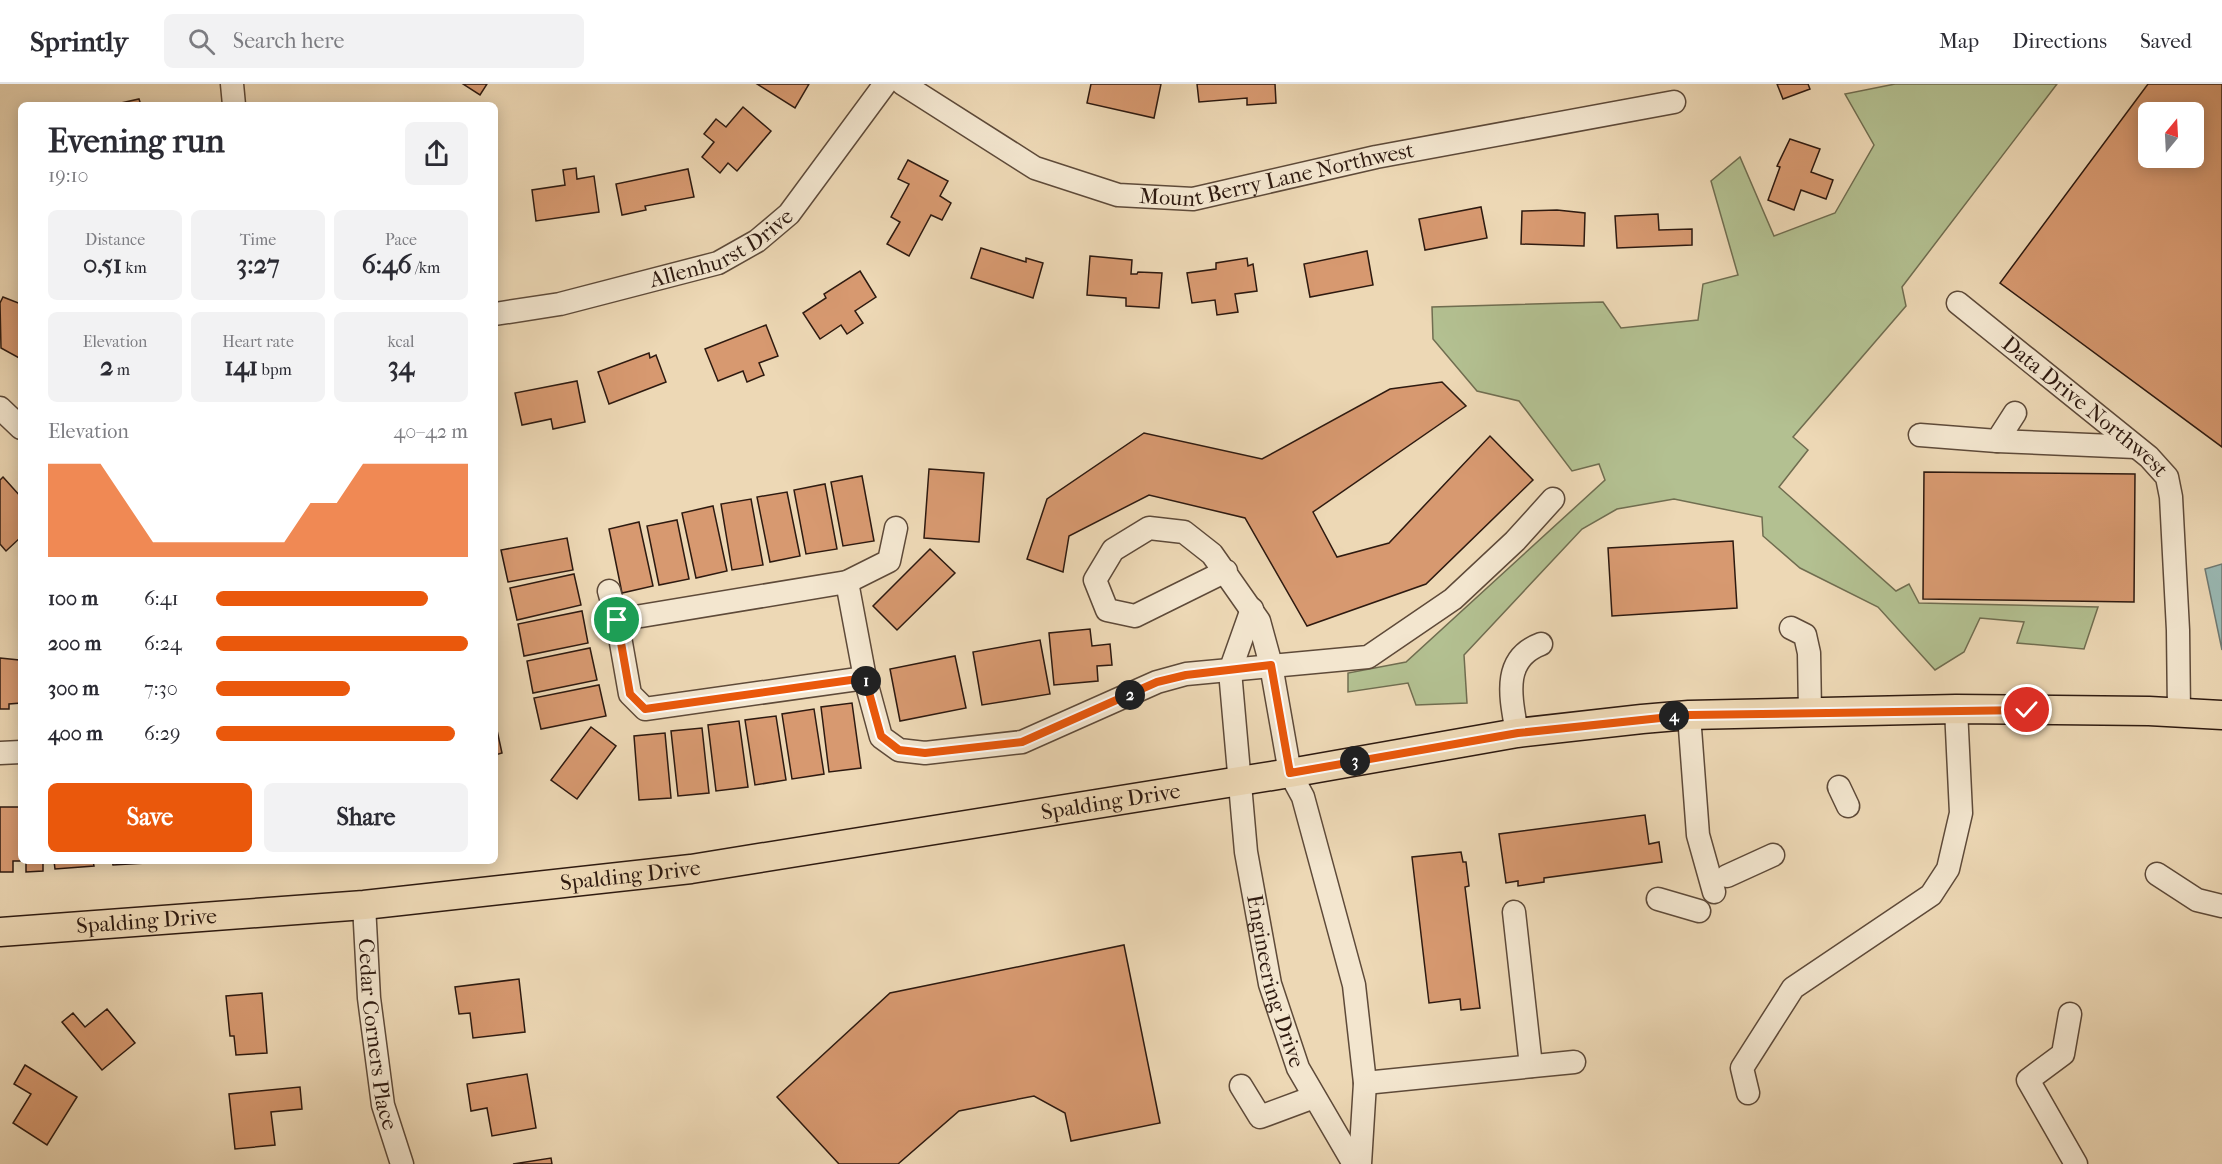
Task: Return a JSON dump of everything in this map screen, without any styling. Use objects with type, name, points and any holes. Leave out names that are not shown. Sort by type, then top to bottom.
[{"type":"main road","name":"Spalding Drive","points":[[0,932],[364,904],[691,869],[1240,782],[1518,733],[1689,715],[1956,709],[2179,712],[2222,715]]},
{"type":"street","points":[[232,84],[234,102]]},
{"type":"street","name":"Allenhurst Drive","points":[[498,314],[560,304],[718,263],[757,241],[789,214],[885,84]]},
{"type":"street","name":"Mount Berry Lane Northwest","points":[[903,84],[1035,168],[1118,195],[1193,199],[1376,157],[1674,102]]},
{"type":"street","name":"Data Drive Northwest","points":[[1958,303],[2150,457],[2168,477],[2178,630],[2179,712]]},
{"type":"street","points":[[0,408],[18,425]]},
{"type":"street","points":[[1997,441],[2015,413]]},
{"type":"street","points":[[1920,435],[2135,447]]},
{"type":"street","points":[[847,582],[865,678],[881,736],[899,750],[925,753],[1022,742],[1157,682],[1186,675],[1368,657],[1453,599],[1515,541],[1553,499]]},
{"type":"street","points":[[617,620],[847,582],[889,561],[896,528]]},
{"type":"street","points":[[1226,571],[1135,616],[1107,610],[1095,580],[1113,550],[1149,528],[1184,532],[1212,554],[1226,571],[1259,621],[1271,665],[1290,773],[1303,797],[1353,985],[1365,1083],[1360,1164]]},
{"type":"street","points":[[609,591],[617,620],[630,694],[645,709],[865,678]]},
{"type":"street","points":[[1230,671],[1252,609]]},
{"type":"street","points":[[1791,628],[1805,635],[1809,653],[1810,713]]},
{"type":"street","points":[[1518,733],[1511,686],[1515,664],[1527,649],[1541,644]]},
{"type":"street","name":"Engineering Drive","points":[[1230,671],[1246,852],[1270,984],[1298,1068],[1354,1164]]},
{"type":"street","points":[[1748,1093],[1742,1068],[1793,988],[1931,895],[1948,869],[1961,813],[1956,709]]},
{"type":"street","points":[[1689,715],[1698,835],[1721,884],[1773,855]]},
{"type":"street","points":[[0,753],[18,752]]},
{"type":"street","points":[[2157,874],[2197,900],[2222,906]]},
{"type":"street","points":[[1658,899],[1699,911]]},
{"type":"street","name":"Cedar Corners Place","points":[[364,904],[369,998],[383,1105],[402,1164]]},
{"type":"street","points":[[1514,912],[1531,1066]]},
{"type":"street","points":[[2070,1014],[2062,1054],[2028,1080],[2076,1164]]},
{"type":"street","points":[[1365,1083],[1574,1062]]},
{"type":"street","points":[[1241,1086],[1260,1117],[1314,1097]]},
{"type":"green space","points":[[1895,84],[2057,84],[1902,287],[1906,306],[1793,437],[1808,450],[1779,487],[1896,591],[1909,584],[1919,603],[2098,607],[2084,649],[2017,643],[2024,622],[1980,618],[1964,652],[1935,670],[1878,607],[1800,568],[1763,536],[1762,517],[1674,499],[1617,509],[1582,529],[1464,655],[1467,703],[1416,705],[1408,683],[1348,692],[1348,673],[1406,662],[1605,480],[1599,464],[1572,471],[1519,401],[1477,391],[1433,339],[1432,307],[1603,302],[1621,328],[1698,320],[1703,284],[1738,275],[1711,181],[1740,157],[1774,236],[1835,213],[1874,145],[1845,94]]},
{"type":"water","points":[[2222,564],[2222,650],[2205,569]]},
{"type":"building","points":[[463,84],[487,84],[480,95]]},
{"type":"building","points":[[757,84],[809,84],[795,108]]},
{"type":"building","points":[[1091,84],[1161,84],[1154,118],[1087,103]]},
{"type":"building","points":[[1197,84],[1275,84],[1276,103],[1247,105],[1247,98],[1199,102]]},
{"type":"building","points":[[1777,84],[1808,84],[1810,89],[1783,99]]},
{"type":"building","points":[[2148,84],[2222,84],[2222,447],[2000,283]]},
{"type":"building","points":[[743,107],[771,131],[737,171],[728,163],[720,173],[702,157],[714,142],[704,134],[716,119],[726,127]]},
{"type":"building","points":[[1790,139],[1820,149],[1811,172],[1833,180],[1826,199],[1801,190],[1794,210],[1768,200],[1780,167],[1777,166]]},
{"type":"building","points":[[908,160],[948,181],[940,196],[951,203],[942,220],[931,215],[909,256],[887,244],[900,222],[891,217],[909,184],[898,179]]},
{"type":"building","points":[[576,168],[577,179],[594,176],[599,212],[536,221],[532,190],[565,185],[563,170]]},
{"type":"building","points":[[688,169],[694,197],[645,206],[646,210],[622,215],[616,184]]},
{"type":"building","points":[[1481,207],[1487,238],[1425,250],[1419,219]]},
{"type":"building","points":[[1557,210],[1585,213],[1584,246],[1521,244],[1522,211]]},
{"type":"building","points":[[1658,214],[1659,230],[1692,229],[1692,245],[1617,248],[1615,216]]},
{"type":"building","points":[[981,248],[1026,262],[1026,258],[1043,263],[1033,298],[971,278]]},
{"type":"building","points":[[1367,251],[1373,285],[1310,297],[1304,264]]},
{"type":"building","points":[[1090,256],[1132,260],[1131,274],[1162,273],[1159,308],[1126,306],[1126,298],[1087,295]]},
{"type":"building","points":[[1247,258],[1248,266],[1253,264],[1257,291],[1235,294],[1238,312],[1217,315],[1215,300],[1192,303],[1187,273],[1216,269],[1216,263]]},
{"type":"building","points":[[860,271],[876,297],[855,311],[863,323],[847,334],[841,325],[820,339],[803,313],[826,298],[824,294]]},
{"type":"building","points":[[3,297],[18,303],[18,357],[1,348],[0,303]]},
{"type":"building","points":[[766,325],[778,356],[759,363],[764,375],[747,382],[743,371],[718,381],[705,349]]},
{"type":"building","points":[[649,353],[650,358],[656,355],[666,382],[609,404],[598,372]]},
{"type":"building","points":[[577,381],[585,422],[553,429],[551,419],[522,425],[515,393]]},
{"type":"building","points":[[1442,382],[1466,406],[1313,512],[1337,557],[1389,543],[1490,436],[1533,480],[1426,584],[1307,626],[1245,518],[1149,495],[1069,536],[1063,572],[1027,559],[1047,499],[1144,433],[1262,459],[1390,389]]},
{"type":"building","points":[[929,469],[984,473],[979,542],[924,538]]},
{"type":"building","points":[[1924,472],[2135,474],[2134,602],[1923,599]]},
{"type":"building","points":[[862,476],[874,541],[843,546],[831,482]]},
{"type":"building","points":[[3,477],[18,494],[18,540],[6,551],[0,544],[0,480]]},
{"type":"building","points":[[825,484],[837,549],[806,554],[794,490]]},
{"type":"building","points":[[787,492],[800,556],[770,562],[757,497]]},
{"type":"building","points":[[751,499],[763,565],[732,570],[721,504]]},
{"type":"building","points":[[713,506],[727,571],[696,578],[682,513]]},
{"type":"building","points":[[677,520],[689,579],[659,585],[647,526]]},
{"type":"building","points":[[639,522],[653,586],[622,593],[609,529]]},
{"type":"building","points":[[567,538],[573,570],[508,582],[501,550]]},
{"type":"building","points":[[1733,541],[1737,608],[1612,616],[1608,548]]},
{"type":"building","points":[[930,549],[955,573],[897,630],[873,606]]},
{"type":"building","points":[[574,574],[581,605],[517,620],[510,588]]},
{"type":"building","points":[[582,611],[588,643],[524,656],[518,624]]},
{"type":"building","points":[[1090,629],[1092,646],[1110,644],[1112,665],[1097,666],[1098,681],[1054,685],[1049,633]]},
{"type":"building","points":[[1040,640],[1050,694],[982,705],[973,652]]},
{"type":"building","points":[[590,648],[597,680],[533,693],[527,661]]},
{"type":"building","points":[[955,656],[966,708],[900,721],[890,669]]},
{"type":"building","points":[[0,658],[18,660],[18,703],[9,704],[9,709],[0,709]]},
{"type":"building","points":[[599,685],[606,716],[541,729],[534,698]]},
{"type":"building","points":[[852,703],[861,768],[829,772],[821,707]]},
{"type":"building","points":[[814,709],[824,774],[792,779],[782,714]]},
{"type":"building","points":[[776,716],[786,780],[755,785],[745,720]]},
{"type":"building","points":[[739,721],[748,787],[716,791],[708,725]]},
{"type":"building","points":[[591,727],[616,746],[577,799],[551,780]]},
{"type":"building","points":[[702,728],[709,793],[678,796],[671,731]]},
{"type":"building","points":[[665,733],[671,798],[639,800],[634,736]]},
{"type":"building","points":[[498,735],[502,753],[498,754]]},
{"type":"building","points":[[0,807],[18,807],[18,861],[13,861],[13,872],[0,872]]},
{"type":"building","points":[[1645,815],[1649,844],[1659,842],[1662,862],[1544,878],[1544,882],[1518,886],[1518,881],[1506,883],[1499,834]]},
{"type":"building","points":[[1461,852],[1463,862],[1466,862],[1469,886],[1465,887],[1480,1008],[1461,1010],[1460,999],[1429,1003],[1412,857]]},
{"type":"building","points":[[26,864],[43,864],[43,871],[26,872]]},
{"type":"building","points":[[54,864],[94,864],[94,866],[55,869]]},
{"type":"building","points":[[1124,945],[1160,1123],[1071,1141],[1065,1113],[1034,1096],[959,1111],[898,1164],[839,1164],[777,1097],[890,993]]},
{"type":"building","points":[[519,979],[525,1032],[473,1038],[470,1013],[459,1014],[455,987]]},
{"type":"building","points":[[262,993],[267,1053],[236,1055],[234,1036],[230,1036],[226,996]]},
{"type":"building","points":[[107,1009],[135,1043],[102,1070],[62,1022],[73,1013],[85,1027]]},
{"type":"building","points":[[25,1065],[77,1097],[47,1145],[13,1123],[31,1094],[14,1084]]},
{"type":"building","points":[[527,1074],[536,1128],[492,1136],[487,1108],[471,1111],[467,1084]]},
{"type":"building","points":[[300,1087],[302,1109],[271,1112],[275,1145],[235,1149],[229,1094]]},
{"type":"building","points":[[551,1158],[552,1164],[513,1164]]},
{"type":"route","points":[[617,620],[630,694],[645,709],[865,678],[881,736],[899,750],[925,753],[1022,742],[1121,700],[1157,682],[1186,675],[1271,665],[1290,773],[1518,733],[1642,719],[1689,715],[1956,709],[2027,710]]}]
